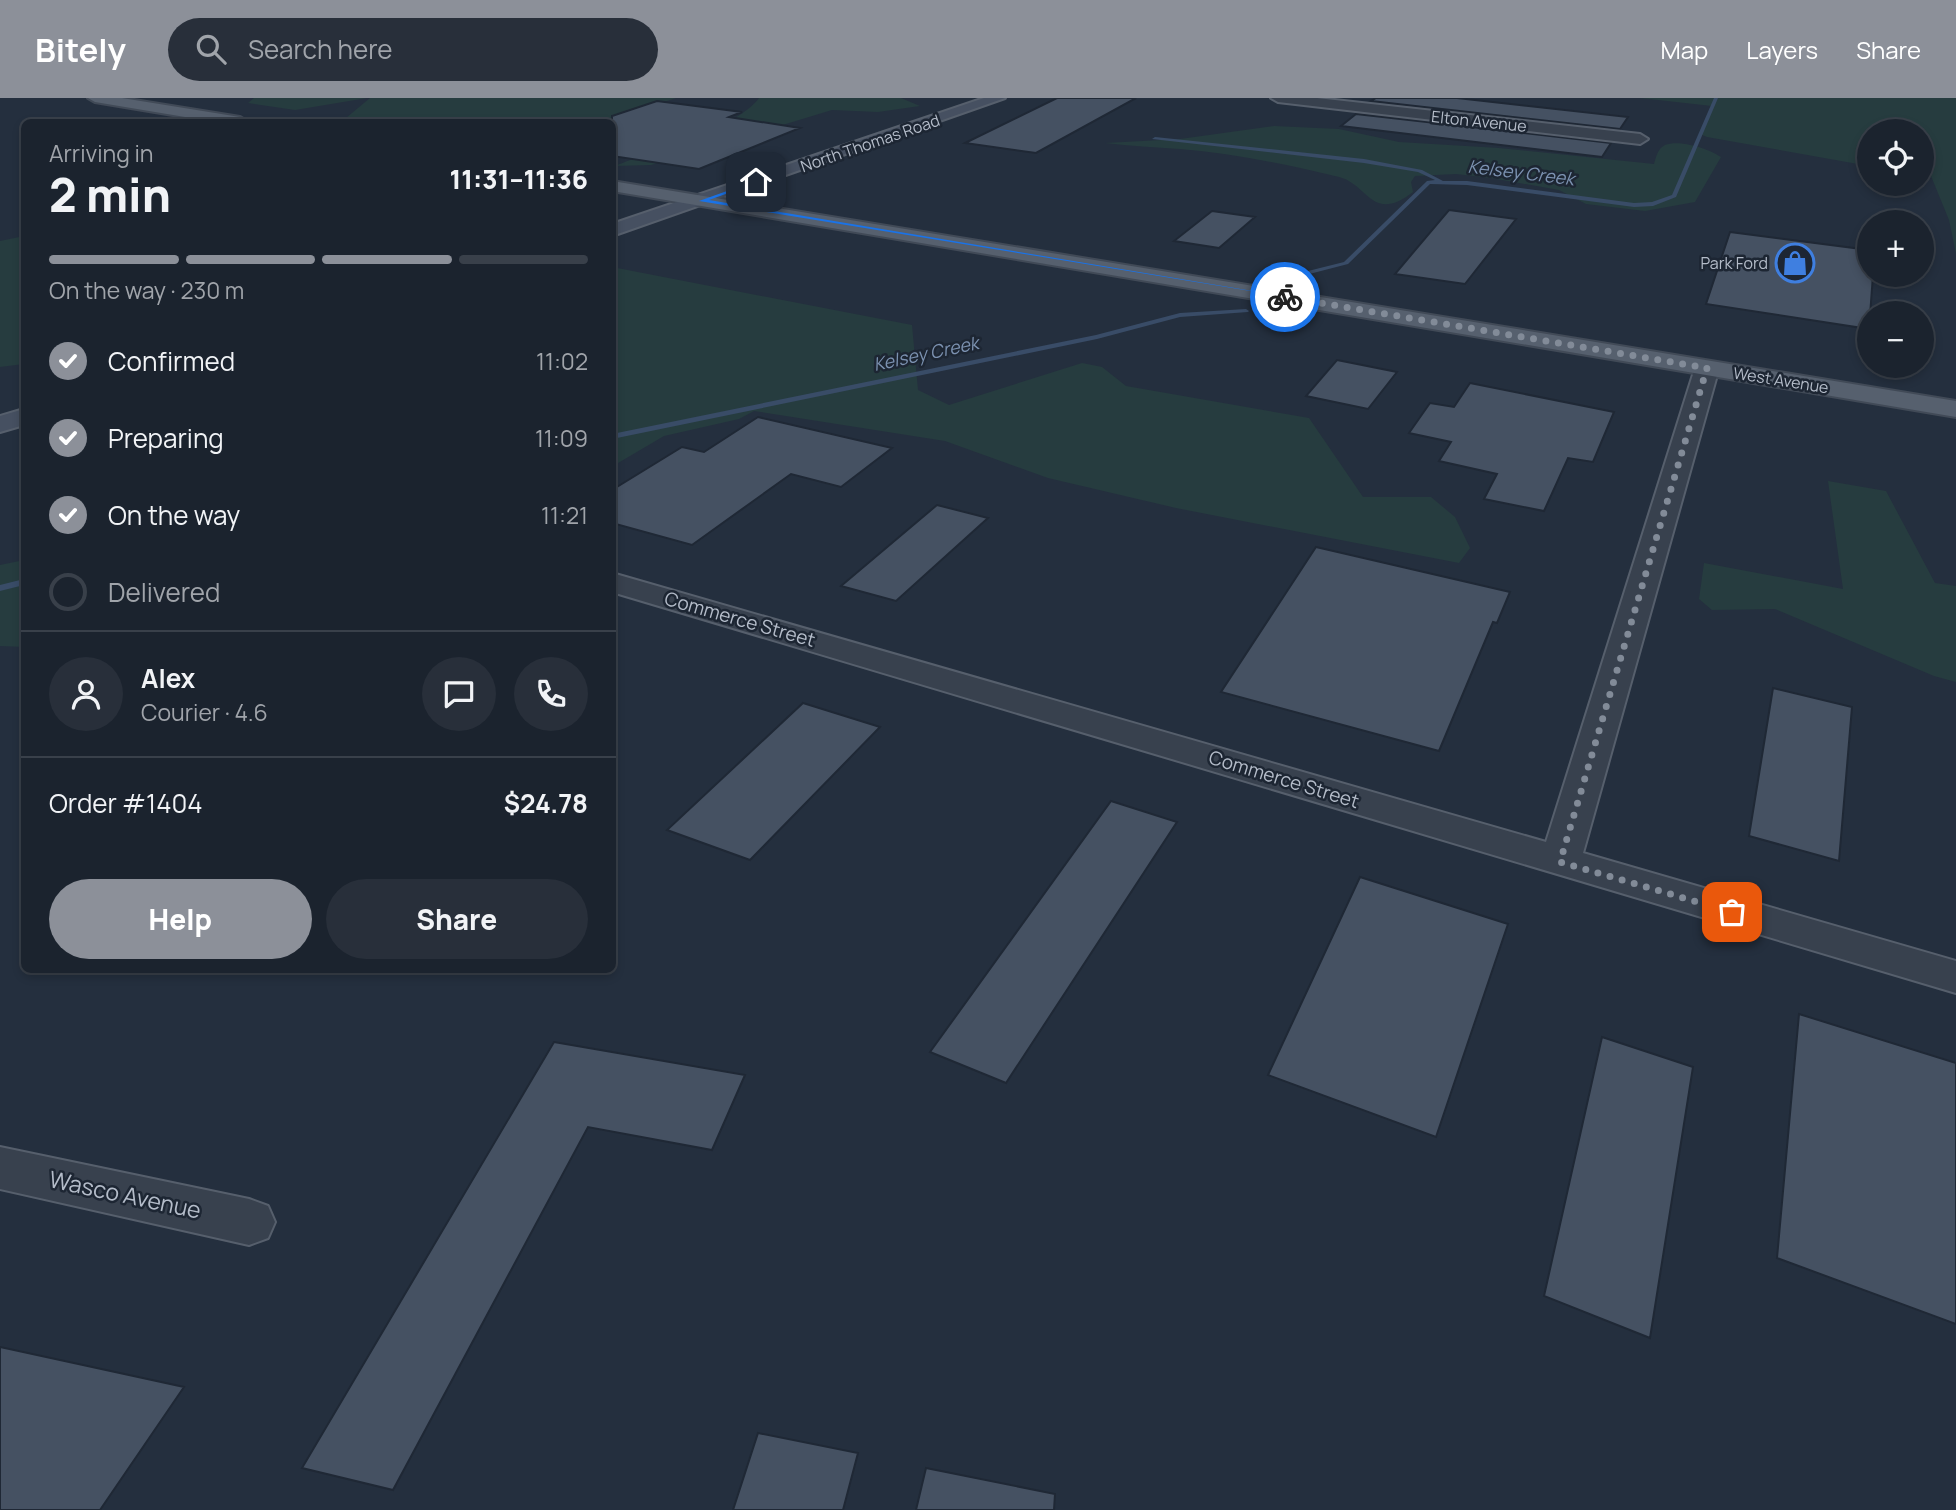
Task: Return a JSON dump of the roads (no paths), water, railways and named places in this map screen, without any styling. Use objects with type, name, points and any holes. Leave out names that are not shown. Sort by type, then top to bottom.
[{"type":"main road","points":[[94,98],[222,119]]},
{"type":"main road","name":"West Avenue","points":[[616,187],[1956,409]]},
{"type":"street","name":"North Thomas Road","points":[[616,229],[998,98]]},
{"type":"street","name":"Elton Avenue","points":[[1278,98],[1640,139]]},
{"type":"street","points":[[1560,862],[1707,368]]},
{"type":"street","points":[[0,425],[21,418]]},
{"type":"street","name":"Commerce Street","points":[[616,583],[1956,977]]},
{"type":"street","name":"Wasco Avenue","points":[[0,1168],[249,1222]]},
{"type":"waterway","name":"Kelsey Creek","points":[[1290,277],[1346,263],[1429,182],[1467,183],[1634,205],[1653,204],[1674,196],[1716,98]]},
{"type":"waterway","points":[[1155,139],[1364,161],[1420,171],[1440,181]]},
{"type":"waterway","name":"Kelsey Creek","points":[[616,436],[1097,337],[1180,315],[1246,311]]},
{"type":"waterway","name":"Kelsey Creek","points":[[0,588],[21,583]]},
{"type":"place","name":"Park Ford","points":[[1795,263]]}]
